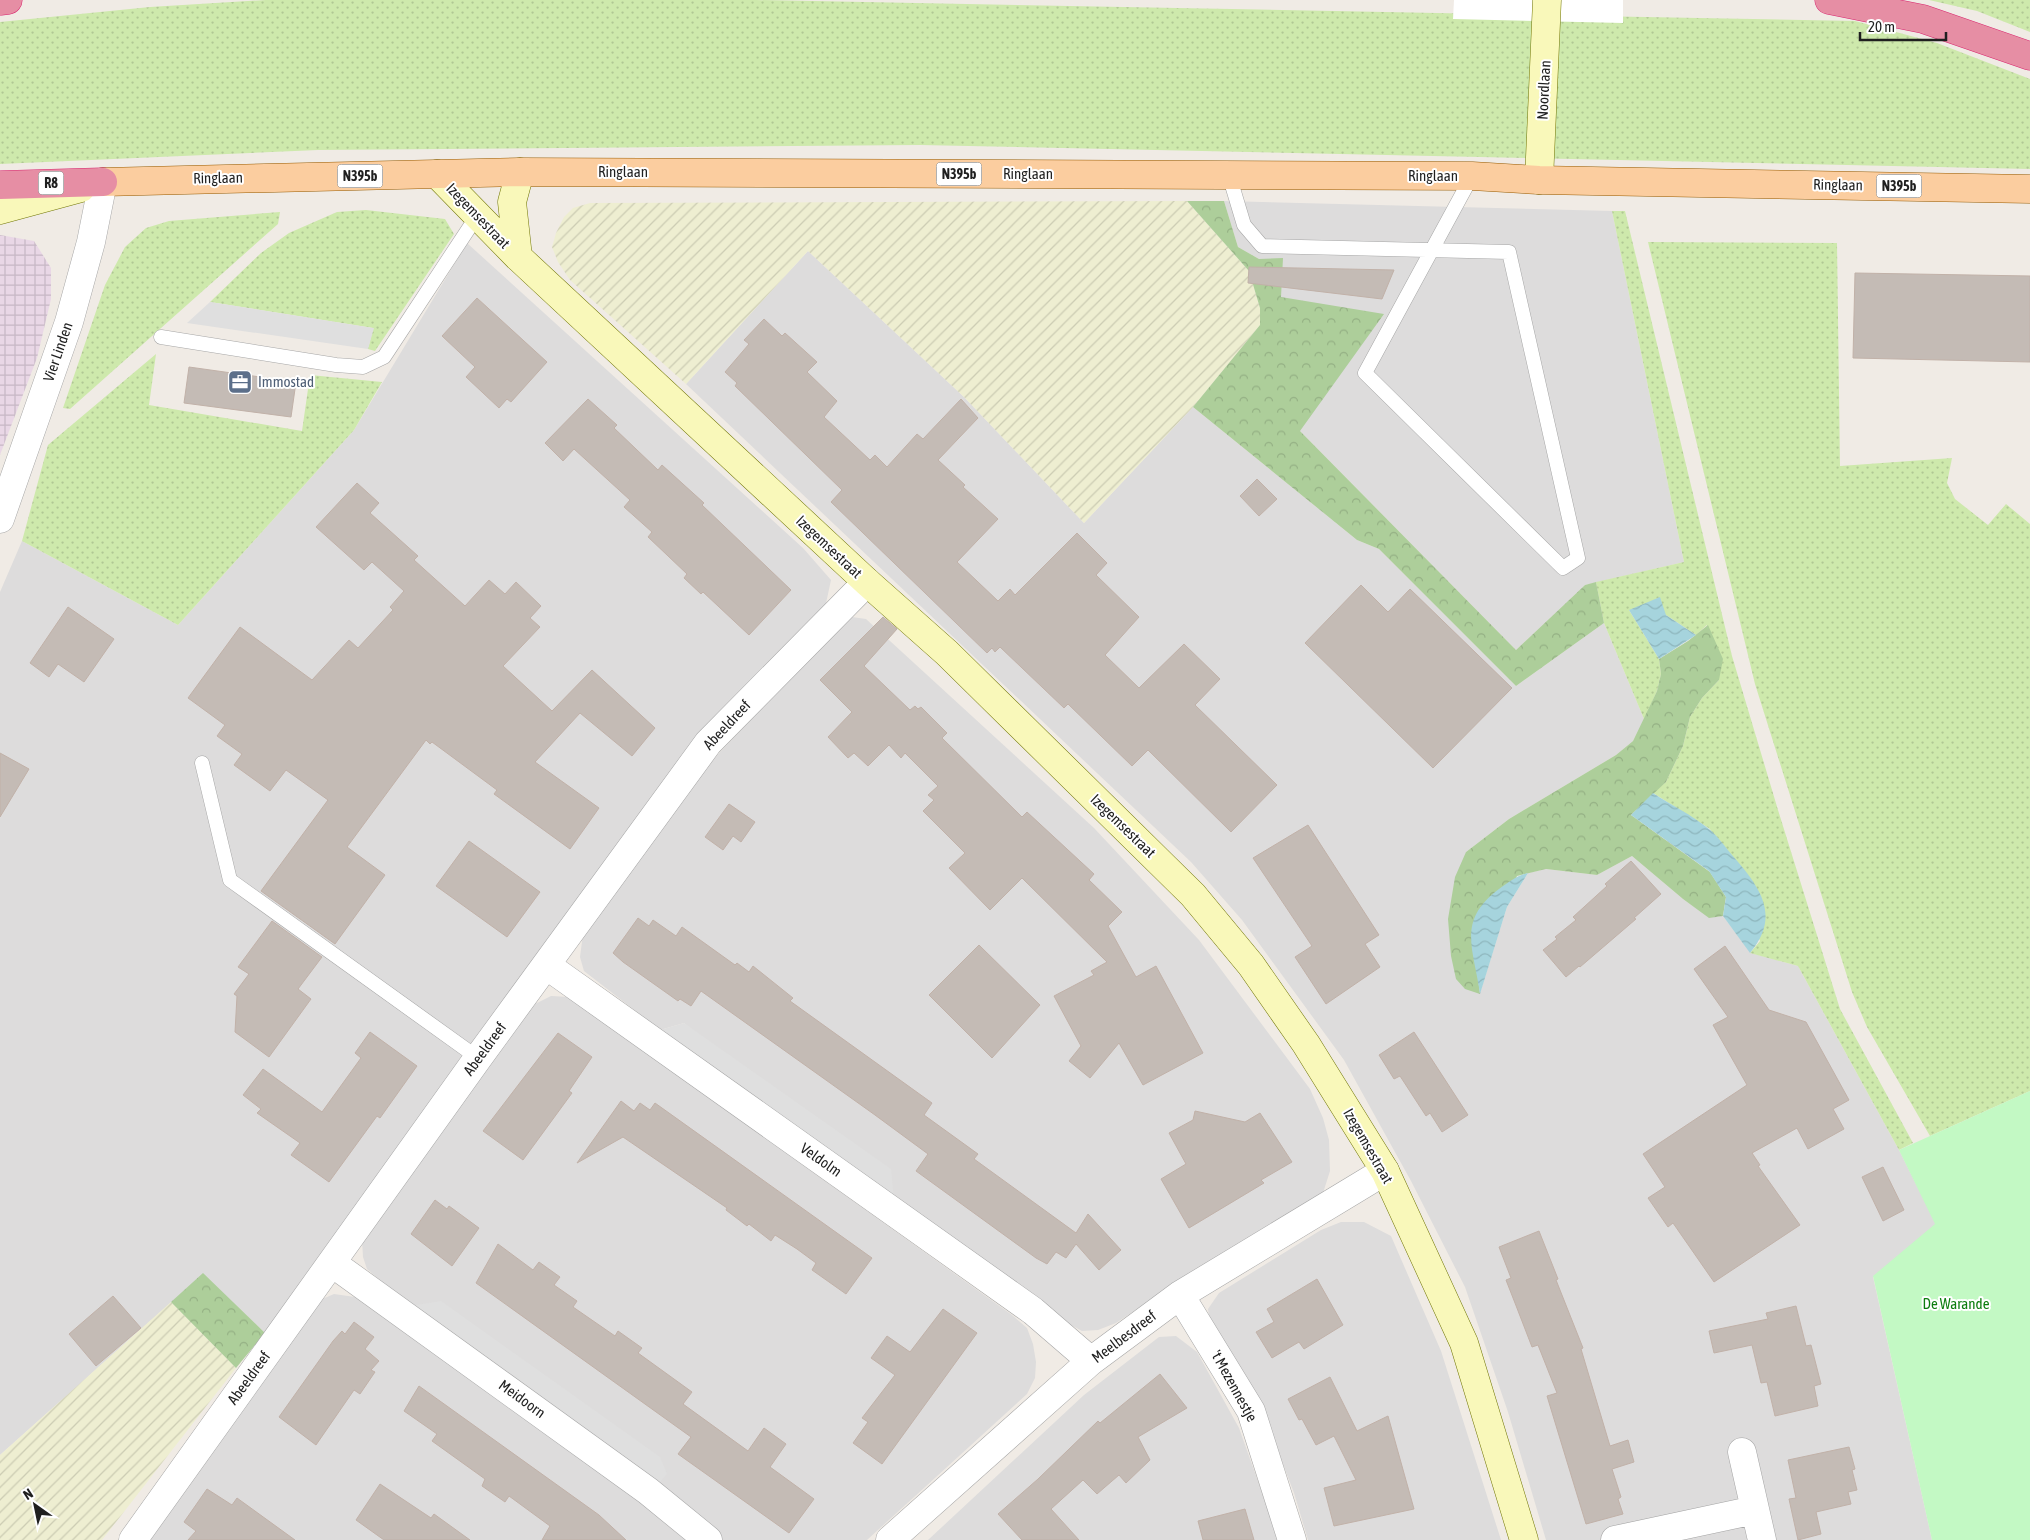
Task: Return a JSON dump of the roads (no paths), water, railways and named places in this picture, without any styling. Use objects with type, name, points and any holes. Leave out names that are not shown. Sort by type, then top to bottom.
[{"type":"highway","points":[[0,1],[8,0]]},
{"type":"highway","points":[[1829,0],[1922,18],[2030,56]]},
{"type":"highway","name":"R8","points":[[0,185],[103,182]]},
{"type":"main road","name":"Ringlaan","points":[[103,182],[520,172],[1472,176],[1540,180],[2030,189]]},
{"type":"street","name":"Noordlaan","points":[[1540,180],[1547,0]]},
{"type":"street","name":"Izegemsestraat","points":[[518,257],[512,202],[520,172]]},
{"type":"street","name":"Izegemsestraat","points":[[437,174],[518,257],[867,582],[947,653],[1193,895],[1251,965],[1306,1044],[1385,1171],[1464,1343],[1524,1540]]},
{"type":"street","name":"Ringlaan","points":[[0,210],[103,182]]},
{"type":"street","name":"Vier Linden","points":[[0,519],[69,322],[91,242],[103,182]]},
{"type":"street","name":"Abeeldreef","points":[[133,1540],[478,1058],[708,743],[867,582]]},
{"type":"street","name":"Veldolm","points":[[546,965],[1033,1311],[1090,1361]]},
{"type":"street","name":"Meelbesdreef","points":[[890,1540],[1090,1361],[1180,1296],[1385,1171]]},
{"type":"street","name":"Meidoorn","points":[[332,1263],[648,1491],[708,1540]]},
{"type":"street","name":"'t Mezennestje","points":[[1180,1296],[1251,1411],[1292,1540]]},
{"type":"street","points":[[1742,1452],[1762,1540]]},
{"type":"street","points":[[1615,1540],[1755,1510]]},
{"type":"lane","points":[[1229,175],[1244,225],[1262,246],[1433,250],[1508,252],[1578,558],[1563,568],[1365,373],[1433,250],[1472,176]]},
{"type":"lane","points":[[161,337],[336,366],[363,367],[384,358],[477,216]]},
{"type":"lane","points":[[202,763],[230,880],[478,1058]]},
{"type":"water","points":[[1660,597],[1666,615],[1696,635],[1659,659],[1629,610]]},
{"type":"water","points":[[1653,793],[1696,819],[1712,832],[1751,878],[1763,901],[1765,913],[1760,939],[1750,953],[1723,916],[1726,897],[1709,871],[1631,815]]},
{"type":"water","points":[[1528,873],[1507,907],[1480,994],[1471,937],[1477,913],[1499,889]]},
{"type":"place","name":"Immostad","points":[[240,382]]},
{"type":"park label","name":"De Warande","points":[[1956,1304]]}]
